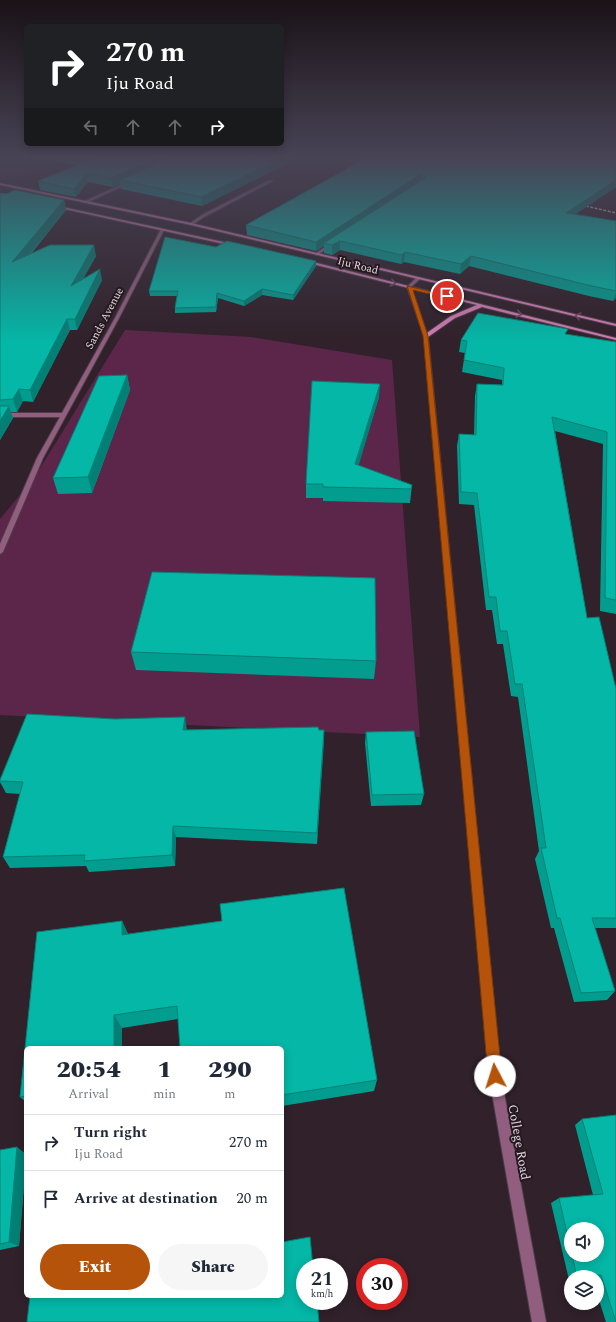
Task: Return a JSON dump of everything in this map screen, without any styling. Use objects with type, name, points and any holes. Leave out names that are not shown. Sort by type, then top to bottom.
[{"type":"main road","points":[[112,219],[237,246]]},
{"type":"main road","name":"Iju Road","points":[[165,219],[616,325]]},
{"type":"main road","name":"Iju Road","points":[[299,259],[616,339]]},
{"type":"main road","points":[[426,336],[453,317],[483,305]]},
{"type":"street","points":[[191,224],[201,219]]},
{"type":"street","name":"Sands Avenue","points":[[0,552],[40,458],[117,318],[162,230]]},
{"type":"street","points":[[317,254],[336,241]]},
{"type":"street","points":[[409,287],[419,278]]},
{"type":"street","name":"College Road","points":[[409,287],[426,336],[495,1076],[539,1322]]},
{"type":"street","points":[[0,414],[64,416]]},
{"type":"shaded area","points":[[125,330],[251,337],[392,360],[420,737],[0,715],[0,519],[34,478]]},
{"type":"building","points":[[0,219],[48,219],[12,262],[50,245],[94,245],[71,286],[100,269],[75,319],[67,319],[30,390],[19,389],[13,399],[0,400]]},
{"type":"building","points":[[257,219],[352,219],[316,242],[246,225]]},
{"type":"building","points":[[362,219],[602,219],[616,221],[616,291],[471,256],[461,264],[405,252],[402,255],[340,241],[332,245],[324,243]]},
{"type":"building","points":[[165,237],[216,247],[227,241],[316,261],[293,295],[262,289],[244,301],[217,293],[216,307],[175,308],[178,291],[149,291]]},
{"type":"building","points":[[478,313],[568,329],[565,334],[616,342],[616,600],[605,598],[607,432],[552,417],[587,618],[599,617],[616,689],[616,918],[592,918],[615,991],[581,993],[560,918],[557,918],[541,848],[546,848],[522,684],[515,684],[507,631],[500,631],[496,597],[489,597],[477,493],[461,492],[459,434],[476,435],[477,384],[503,385],[504,368],[464,360],[467,341],[461,340]]},
{"type":"building","points":[[127,375],[88,477],[53,478],[99,376]]},
{"type":"building","points":[[312,381],[380,384],[355,464],[412,485],[411,489],[323,487],[323,484],[306,484]]},
{"type":"building","points":[[0,406],[9,406],[0,421]]},
{"type":"building","points":[[152,572],[375,578],[376,661],[131,652]]},
{"type":"building","points":[[27,714],[115,719],[185,717],[183,730],[318,727],[319,730],[324,730],[317,833],[173,826],[172,855],[84,861],[85,855],[3,857],[23,782],[0,780]]},
{"type":"building","points":[[414,731],[424,794],[372,795],[366,732]]},
{"type":"building","points":[[344,888],[377,1080],[284,1095],[284,1046],[180,1046],[177,1006],[114,1015],[114,1046],[25,1046],[37,932],[122,921],[122,935],[222,921],[220,904]]},
{"type":"building","points":[[24,1058],[24,1096],[20,1097]]},
{"type":"building","points":[[616,1115],[616,1322],[604,1284],[604,1270],[575,1270],[574,1262],[604,1262],[604,1222],[564,1222],[559,1198],[603,1194],[582,1119]]},
{"type":"building","points":[[17,1147],[9,1242],[0,1244],[0,1150]]},
{"type":"building","points":[[310,1237],[312,1258],[296,1258],[296,1310],[318,1310],[319,1322],[27,1322],[30,1298],[284,1298],[284,1242]]},
{"type":"route","points":[[447,296],[409,287],[426,336],[495,1076]]}]
